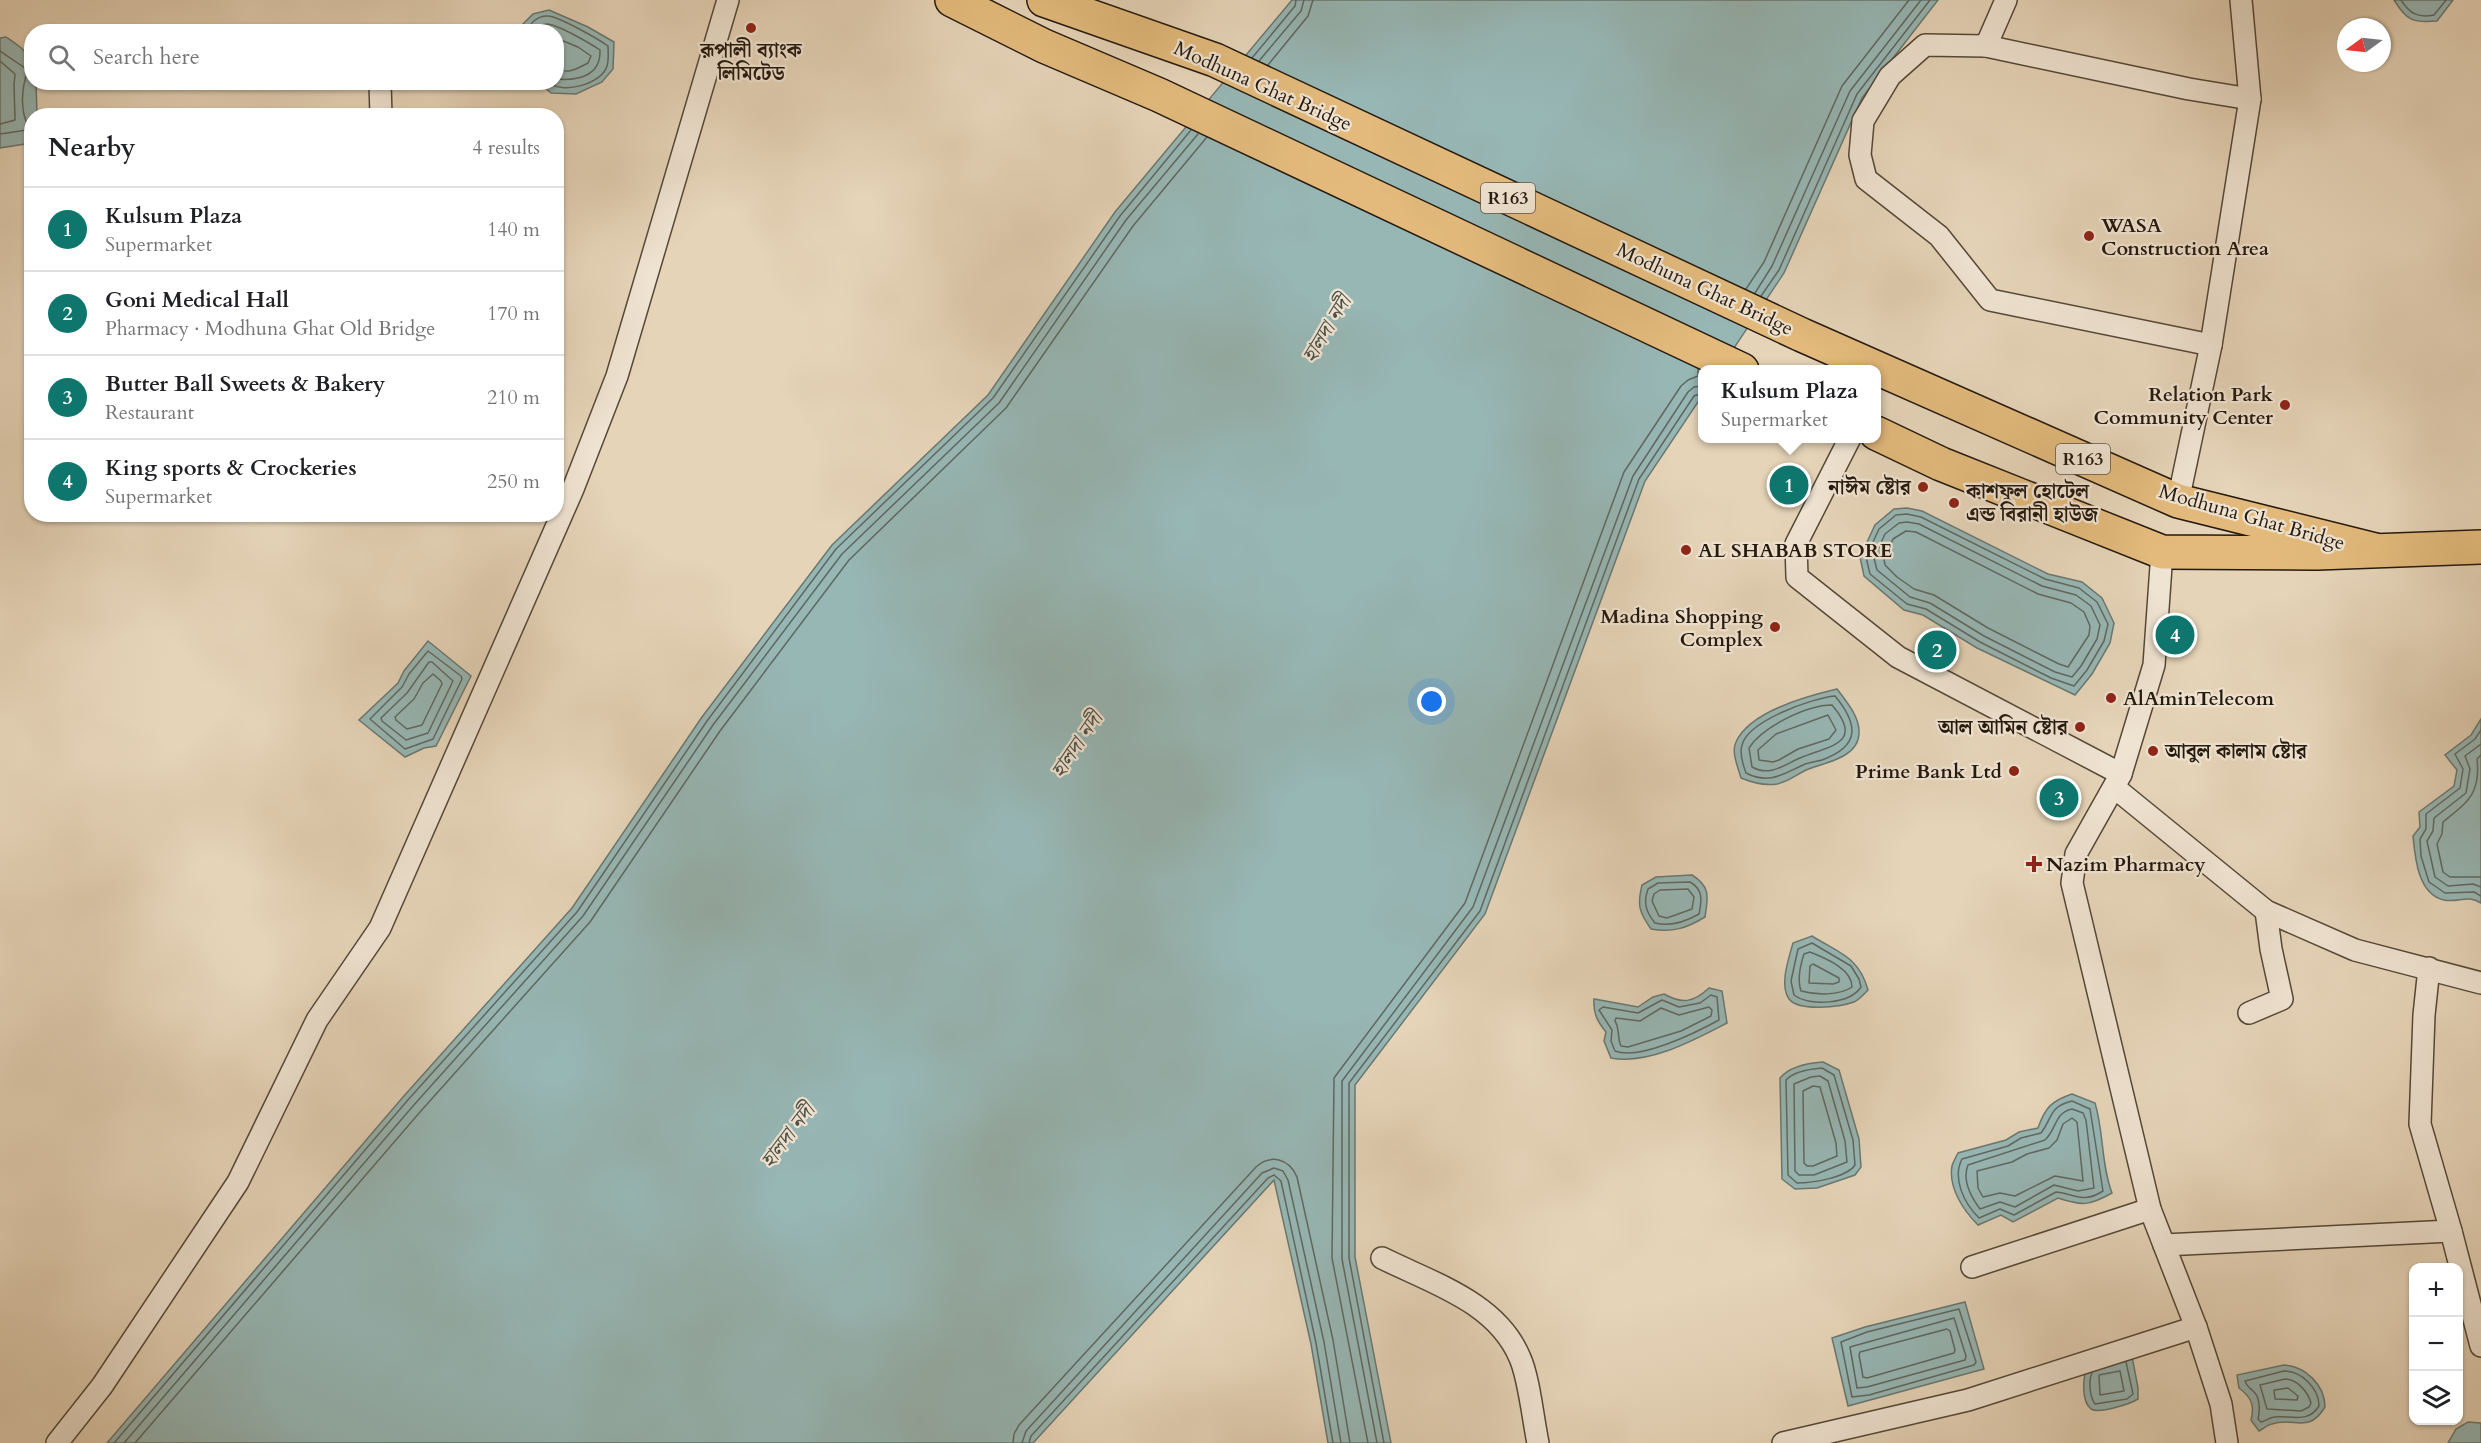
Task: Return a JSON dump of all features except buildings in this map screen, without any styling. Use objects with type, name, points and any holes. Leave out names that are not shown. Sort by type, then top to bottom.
[{"type":"main road","points":[[952,0],[1044,46],[1159,95],[1733,365]]},
{"type":"main road","name":"Modhuna Ghat Bridge","points":[[1044,0],[1215,60],[1870,365]]},
{"type":"main road","name":"Modhuna Ghat Bridge","points":[[1881,370],[2178,501],[2375,550]]},
{"type":"main road","name":"R163","points":[[1881,435],[1941,464],[2162,552],[2306,553],[2481,547]]},
{"type":"street","points":[[565,483],[617,376],[728,0]]},
{"type":"street","points":[[1986,45],[2006,0]]},
{"type":"street","points":[[2178,501],[2211,345],[2250,99],[2241,0]]},
{"type":"street","points":[[2211,345],[1990,300],[1939,236],[1866,179],[1860,154],[1863,121],[1890,76],[1924,45],[1986,45],[2189,89],[2250,99]]},
{"type":"street","points":[[380,90],[381,108]]},
{"type":"street","points":[[1847,443],[1796,544],[1797,577],[1898,657],[2118,781],[2266,911],[2355,950],[2481,983]]},
{"type":"street","points":[[57,1443],[102,1386],[238,1182],[317,1020],[380,928],[549,522]]},
{"type":"street","points":[[2162,552],[2154,665],[2118,781],[2076,854],[2072,883],[2150,1209],[2196,1327],[2221,1404],[2227,1443]]},
{"type":"street","points":[[2249,1013],[2282,999],[2271,949],[2266,911]]},
{"type":"street","points":[[2429,968],[2424,1015],[2420,1124],[2481,1346]]},
{"type":"street","points":[[1972,1267],[2150,1209]]},
{"type":"street","points":[[2164,1245],[2451,1231]]},
{"type":"street","points":[[1382,1258],[1472,1302],[1487,1313],[1502,1329],[1521,1359],[1538,1443]]},
{"type":"street","points":[[1783,1443],[1968,1400],[2196,1327]]},
{"type":"water","name":"হালদা নদী","points":[[1292,0],[1938,0],[1862,98],[1784,273],[1723,365],[1698,365],[1698,402],[1645,481],[1485,914],[1355,1085],[1355,1257],[1391,1443],[1328,1443],[1311,1344],[1274,1180],[1033,1443],[107,1443],[403,1097],[572,908],[702,717],[832,545],[988,395],[1115,212]]},
{"type":"water","points":[[2394,0],[2453,0],[2437,21],[2429,22],[2411,19]]},
{"type":"water","points":[[549,10],[588,27],[614,42],[613,69],[602,82],[576,94],[551,93],[548,90],[564,90],[564,24],[523,24],[533,14]]},
{"type":"water","points":[[6,37],[24,51],[24,90],[36,90],[37,108],[24,108],[24,144],[0,148],[0,38]]},
{"type":"water","points":[[1907,508],[1922,511],[2048,574],[2082,582],[2102,598],[2114,623],[2110,643],[2092,674],[2075,695],[1977,648],[1923,615],[1904,610],[1864,576],[1860,557],[1875,525],[1894,509]]},
{"type":"water","points":[[428,641],[471,676],[436,746],[424,748],[405,757],[359,720],[398,683],[404,671]]},
{"type":"water","points":[[1837,689],[1852,709],[1859,727],[1857,741],[1847,754],[1806,770],[1781,783],[1772,785],[1754,783],[1741,778],[1734,750],[1743,731],[1766,713]]},
{"type":"water","points":[[2481,719],[2481,903],[2471,899],[2449,901],[2435,896],[2423,883],[2419,874],[2413,836],[2420,827],[2419,812],[2454,786],[2457,770],[2445,755],[2471,735]]},
{"type":"water","points":[[1692,875],[1698,879],[1707,893],[1705,917],[1679,929],[1651,929],[1640,908],[1642,885],[1656,877]]},
{"type":"water","points":[[1812,936],[1847,957],[1859,970],[1868,990],[1858,1000],[1839,1005],[1810,1007],[1801,1006],[1789,999],[1785,979],[1793,943]]},
{"type":"water","points":[[1709,988],[1722,991],[1727,1023],[1671,1050],[1641,1058],[1611,1058],[1604,1041],[1606,1032],[1595,1013],[1594,999],[1638,1007],[1653,997],[1664,994],[1676,999],[1692,999]]},
{"type":"water","points":[[1823,1062],[1839,1070],[1859,1139],[1861,1167],[1855,1175],[1817,1188],[1795,1189],[1782,1179],[1780,1078],[1794,1068]]},
{"type":"water","points":[[2072,1094],[2095,1103],[2108,1182],[2112,1193],[2085,1203],[2058,1198],[2013,1222],[2001,1215],[1978,1225],[1967,1213],[1952,1183],[1952,1166],[1958,1153],[2006,1140],[2019,1132],[2038,1128],[2043,1115],[2050,1106],[2059,1099]]},
{"type":"water","points":[[1965,1302],[1984,1369],[1848,1406],[1832,1338],[1865,1327]]},
{"type":"water","points":[[2132,1356],[2138,1399],[2122,1406],[2091,1409],[2084,1395],[2087,1368]]},
{"type":"water","points":[[2284,1365],[2299,1369],[2318,1384],[2325,1407],[2319,1415],[2307,1423],[2280,1422],[2268,1425],[2259,1431],[2251,1420],[2251,1402],[2239,1388],[2237,1375]]},
{"type":"water","points":[[2468,1422],[2481,1423],[2481,1443],[2448,1443],[2456,1429]]},
{"type":"place","name":"রূপালী ব্যাংক লিমিটেড","points":[[751,28]]},
{"type":"place","name":"WASA Construction Area","points":[[2089,236]]},
{"type":"place","name":"Relation Park Community Center","points":[[2285,405]]},
{"type":"place","name":"Kulsum Plaza","points":[[1789,485]]},
{"type":"place","name":"নাঈম ষ্টোর","points":[[1923,487]]},
{"type":"place","name":"কাশফুল হোটেল এন্ড বিরানী হাউজ","points":[[1954,503]]},
{"type":"place","name":"AL SHABAB STORE","points":[[1686,550]]},
{"type":"place","name":"Madina Shopping Complex","points":[[1775,627]]},
{"type":"place","name":"King sports & Crockeries","points":[[2175,635]]},
{"type":"place","name":"Goni Medical Hall","points":[[1937,650]]},
{"type":"place","name":"AlAminTelecom","points":[[2111,698]]},
{"type":"place","name":"আল আমিন ষ্টোর","points":[[2080,727]]},
{"type":"place","name":"আবুল কালাম ষ্টোর","points":[[2153,751]]},
{"type":"place","name":"Prime Bank Ltd","points":[[2014,771]]},
{"type":"place","name":"Butter Ball Sweets & Bakery","points":[[2059,798]]},
{"type":"place","name":"Nazim Pharmacy","points":[[2034,864]]}]
